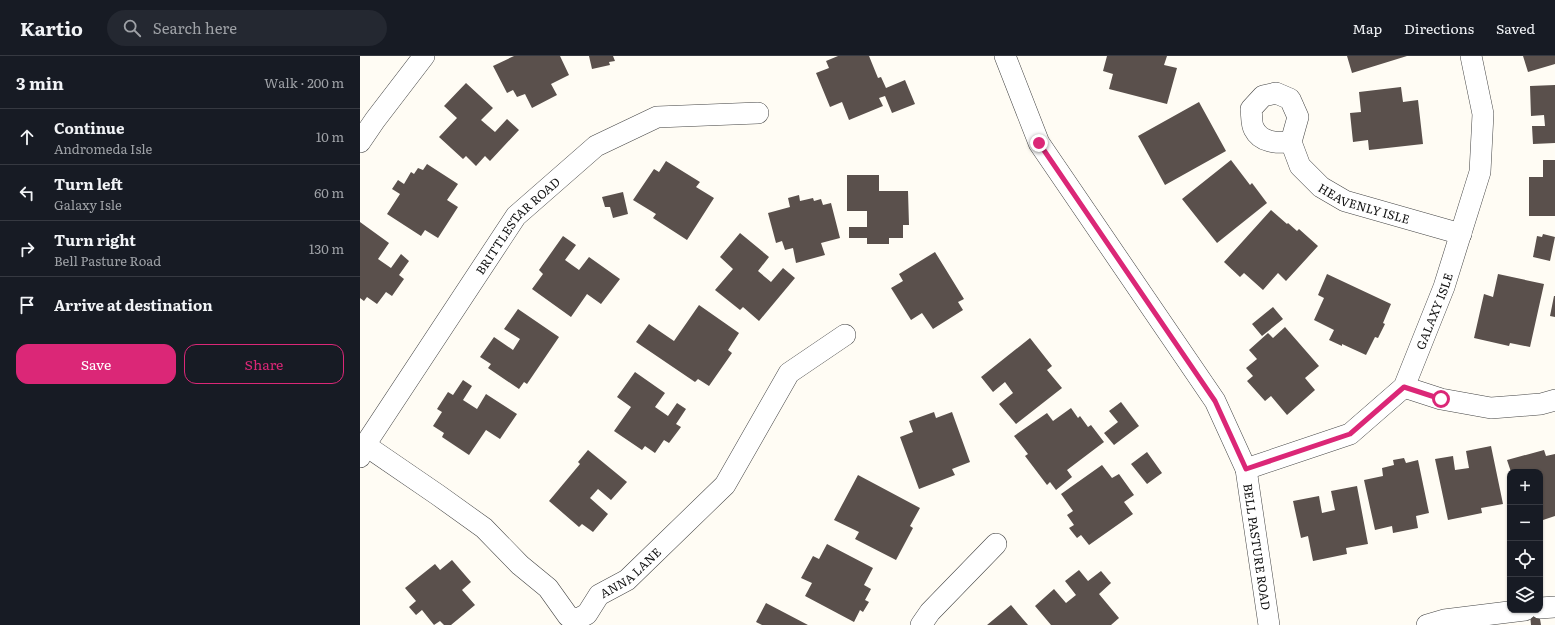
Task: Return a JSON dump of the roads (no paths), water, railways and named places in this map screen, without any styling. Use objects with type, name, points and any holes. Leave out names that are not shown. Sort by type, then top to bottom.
[{"type":"street","points":[[363,130],[424,56]]},
{"type":"street","name":"BELL PASTURE ROAD","points":[[1005,56],[1039,143],[1215,401],[1246,469],[1270,625]]},
{"type":"street","name":"GALAXY ISLE","points":[[1246,469],[1350,434],[1404,387],[1444,287],[1480,172],[1483,114],[1471,56]]},
{"type":"street","name":"BRITTLESTAR ROAD","points":[[363,451],[516,216],[596,146],[657,117],[758,113]]},
{"type":"street","name":"HEAVENLY ISLE","points":[[1291,142],[1300,166],[1321,186],[1345,201],[1461,234]]},
{"type":"street","name":"ANNA LANE","points":[[363,451],[438,495],[484,528],[520,566],[548,588],[568,616],[576,620],[586,614],[599,595],[627,580],[725,485],[789,373],[846,335]]},
{"type":"street","points":[[1404,387],[1441,399],[1491,408],[1541,404],[1555,400]]},
{"type":"street","points":[[921,625],[930,612],[996,544]]},
{"type":"street","points":[[1543,608],[1555,607]]},
{"type":"street","points":[[1427,625],[1444,620],[1481,620],[1512,613]]}]
